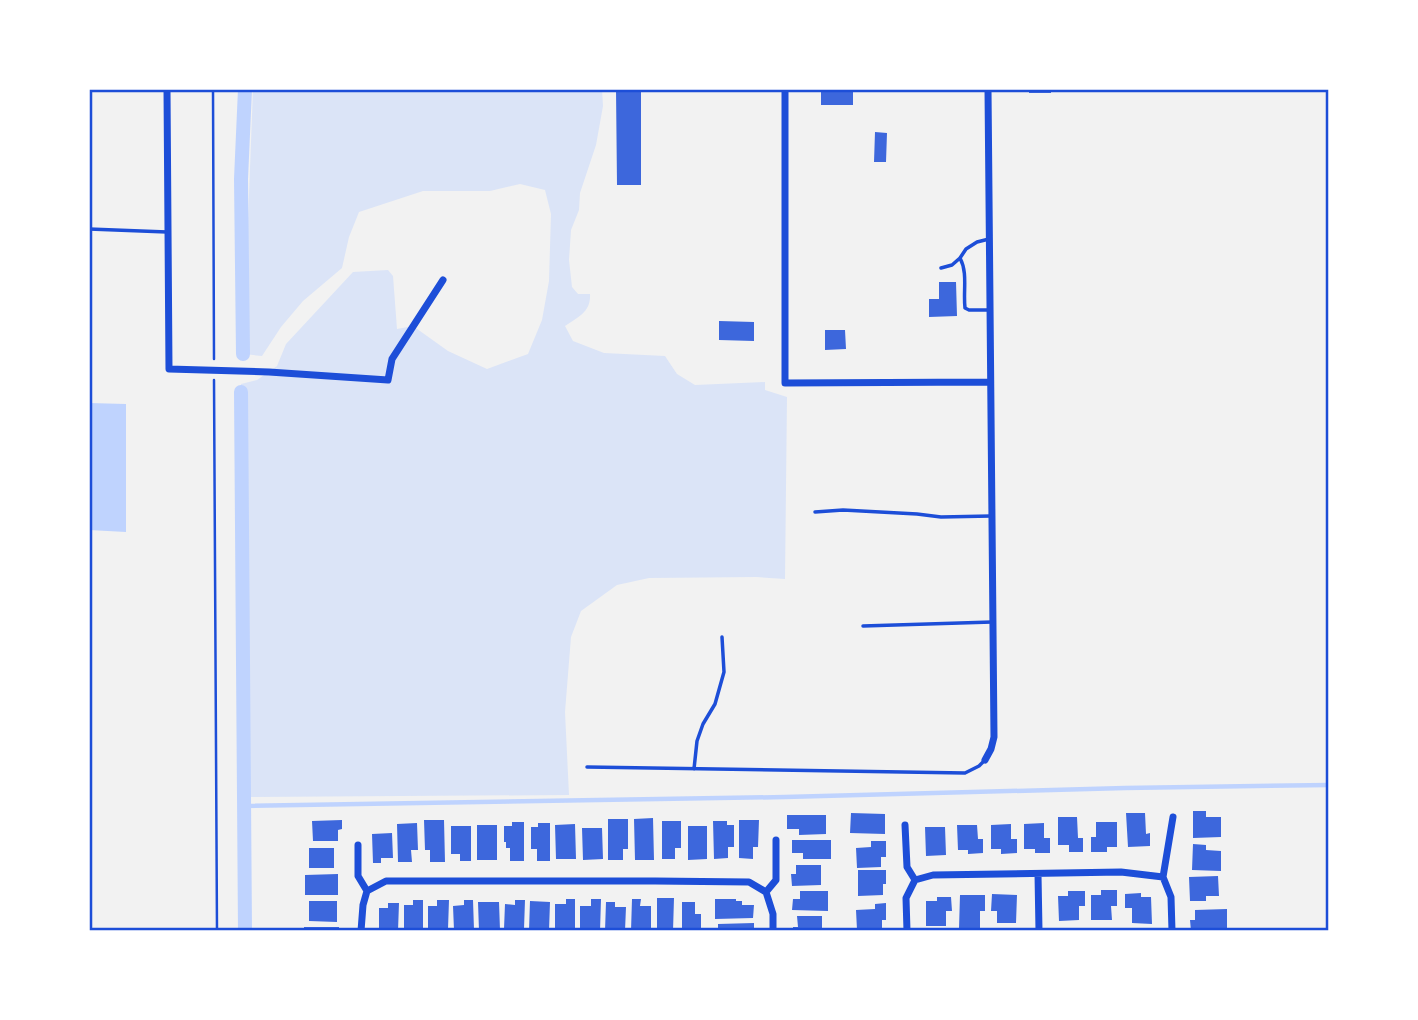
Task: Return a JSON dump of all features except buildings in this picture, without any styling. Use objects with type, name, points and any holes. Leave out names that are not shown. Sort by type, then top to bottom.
[{"type":"street","points":[[167,89],[169,369],[388,380],[392,359],[443,280]]},
{"type":"street","points":[[785,89],[785,383],[989,382]]},
{"type":"street","points":[[985,760],[994,737],[988,89]]},
{"type":"street","points":[[1172,931],[1171,897],[1163,877],[1173,817]]},
{"type":"street","points":[[905,825],[906,867],[915,880]]},
{"type":"street","points":[[766,892],[776,880],[776,840]]},
{"type":"street","points":[[358,845],[358,876],[367,891]]},
{"type":"street","points":[[907,931],[906,898],[915,880],[933,875],[1121,872],[1163,877]]},
{"type":"street","points":[[1038,874],[1039,931]]},
{"type":"street","points":[[361,931],[367,891],[386,881],[654,881],[749,882],[766,892],[773,914],[773,931]]},
{"type":"lane","points":[[89,229],[169,232]]},
{"type":"lane","points":[[941,268],[953,265],[966,249],[977,242],[989,239]]},
{"type":"lane","points":[[960,258],[965,273],[965,308],[989,310]]},
{"type":"lane","points":[[815,512],[843,510],[941,517],[991,516]]},
{"type":"lane","points":[[863,626],[992,622]]},
{"type":"lane","points":[[694,769],[697,741],[715,704],[724,671],[722,637]]},
{"type":"lane","points":[[587,767],[965,773],[985,760]]},
{"type":"path","points":[[212,89],[217,931]]},
{"type":"shaded area","points":[[253,89],[602,89],[603,106],[596,145],[571,230],[569,260],[572,287],[578,294],[590,294],[586,310],[565,326],[573,341],[604,353],[665,356],[677,374],[695,385],[765,382],[765,390],[787,397],[785,579],[649,578],[617,585],[581,611],[571,637],[565,712],[569,795],[244,797],[241,384],[257,380],[277,366],[286,344],[353,272],[388,270],[393,276],[397,329],[413,326],[448,351],[487,369],[528,354],[542,320],[549,281],[551,214],[545,190],[520,184],[490,191],[423,191],[359,212],[349,237],[342,268],[303,301],[262,356],[243,354]]},
{"type":"water","points":[[89,403],[126,404],[126,532],[89,530]]},
{"type":"waterway","points":[[243,354],[241,179],[245,89]]},
{"type":"waterway","points":[[241,392],[245,931]]},
{"type":"waterway","points":[[244,806],[1329,785]]}]
